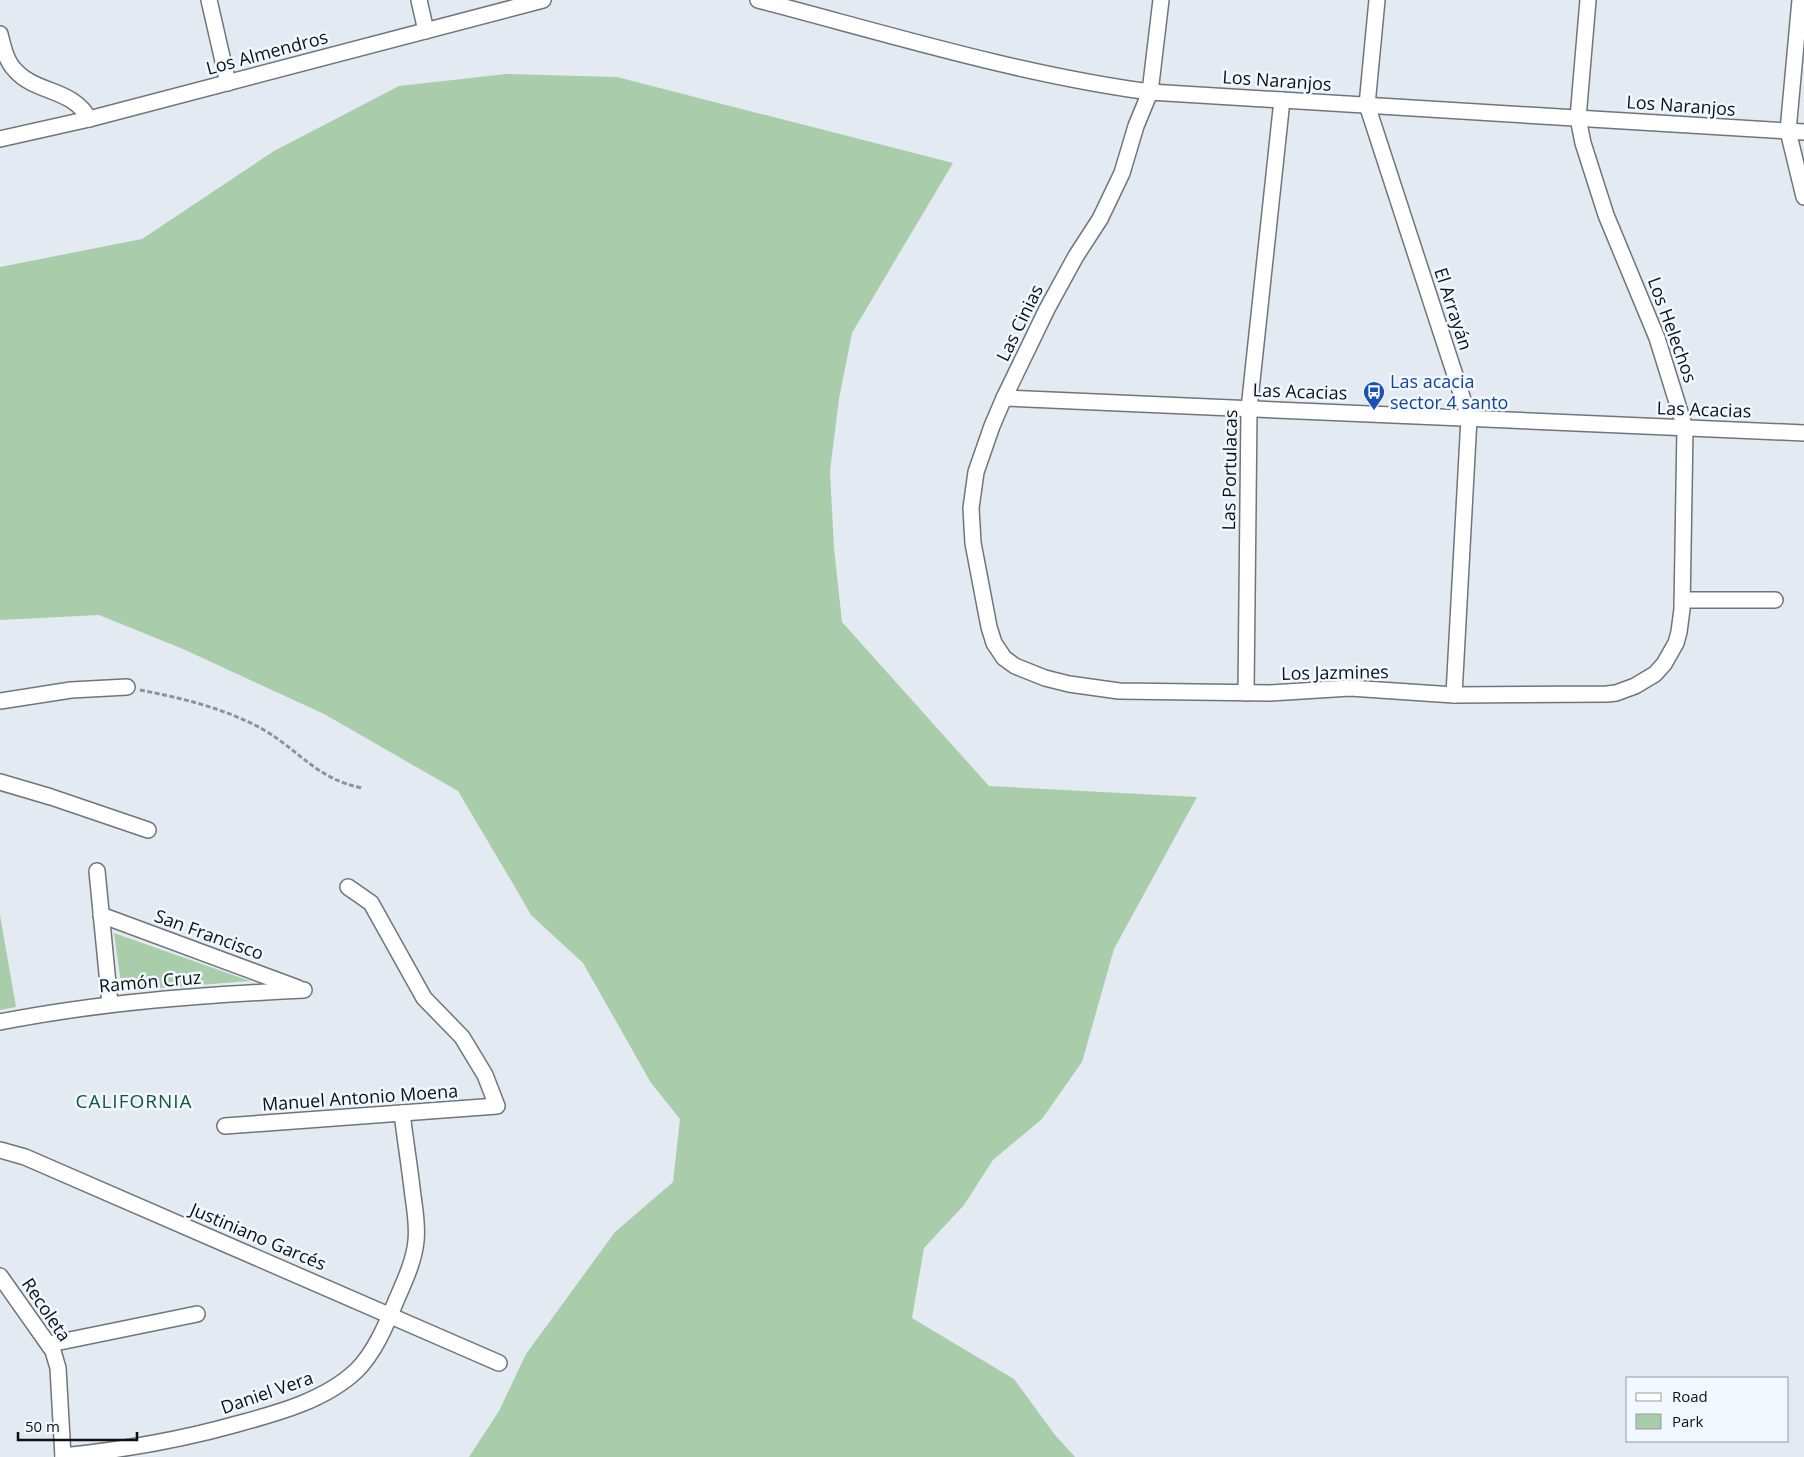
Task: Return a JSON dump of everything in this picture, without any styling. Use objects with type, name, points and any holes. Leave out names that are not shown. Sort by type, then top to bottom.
[{"type":"street","points":[[209,0],[228,82]]},
{"type":"street","points":[[419,0],[426,31]]},
{"type":"street","name":"Los Almendros","points":[[0,140],[89,119],[543,0]]},
{"type":"street","name":"Los Naranjos","points":[[758,0],[1028,71],[1094,84],[1150,92],[1804,132]]},
{"type":"street","name":"Las Cinias","points":[[1015,666],[998,651],[991,635],[985,610],[971,527],[972,499],[976,472],[1004,398],[1058,289],[1100,219],[1125,165],[1140,115],[1150,92],[1161,0]]},
{"type":"street","name":"El Arrayán","points":[[1377,0],[1366,105],[1469,418],[1454,695]]},
{"type":"street","name":"Los Helechos","points":[[1588,0],[1578,118],[1600,199],[1657,338],[1685,428],[1681,621],[1676,643],[1664,664],[1655,674]]},
{"type":"street","points":[[1800,0],[1788,131],[1792,155],[1804,197]]},
{"type":"street","points":[[0,34],[4,51],[15,71],[30,82],[72,99],[80,105],[89,119]]},
{"type":"street","name":"Las Portulacas","points":[[1246,692],[1249,409],[1282,100]]},
{"type":"street","name":"Las Acacias","points":[[1004,398],[1804,433]]},
{"type":"street","points":[[1682,600],[1775,600]]},
{"type":"street","name":"Los Jazmines","points":[[1015,666],[1057,681],[1094,688],[1146,692],[1295,692],[1350,688],[1454,695],[1607,694],[1635,686],[1655,674]]},
{"type":"street","points":[[0,701],[71,690],[127,687]]},
{"type":"street","points":[[0,782],[148,830]]},
{"type":"street","points":[[96,871],[110,1004]]},
{"type":"street","name":"Manuel Antonio Moena","points":[[225,1126],[497,1106],[485,1075],[462,1037],[424,998],[371,903],[348,887]]},
{"type":"street","name":"San Francisco","points":[[101,915],[304,990]]},
{"type":"street","name":"Ramón Cruz","points":[[0,1022],[45,1013],[110,1004],[190,996],[304,990]]},
{"type":"street","name":"Daniel Vera","points":[[63,1456],[129,1448],[207,1432],[265,1416],[322,1394],[346,1379],[364,1362],[390,1315],[410,1268],[416,1242],[415,1212],[402,1113]]},
{"type":"street","name":"Justiniano Garcés","points":[[0,1150],[25,1157],[499,1363]]},
{"type":"street","name":"Recoleta","points":[[0,1276],[50,1344],[58,1368],[63,1456]]},
{"type":"street","points":[[50,1344],[197,1314]]},
{"type":"path","points":[[127,687],[177,698],[244,720],[280,741],[327,776],[349,786],[362,788]]},
{"type":"green space","points":[[506,74],[617,77],[953,163],[852,333],[839,399],[830,471],[834,548],[842,622],[989,786],[1197,797],[1114,949],[1082,1062],[1042,1119],[993,1160],[964,1205],[924,1248],[912,1318],[1014,1379],[1055,1435],[1075,1457],[469,1457],[499,1411],[526,1354],[615,1232],[673,1182],[680,1119],[651,1083],[583,963],[531,915],[458,791],[324,714],[183,649],[99,615],[0,620],[0,267],[142,239],[274,151],[399,86]]},
{"type":"green space","points":[[0,915],[16,1007],[0,1010]]},
{"type":"green space","points":[[114,933],[250,981],[122,991]]},
{"type":"place","name":"Las acacia sector 4 santo","points":[[1374,411]]},
{"type":"district","name":"CALIFORNIA","points":[[134,1101]]}]
